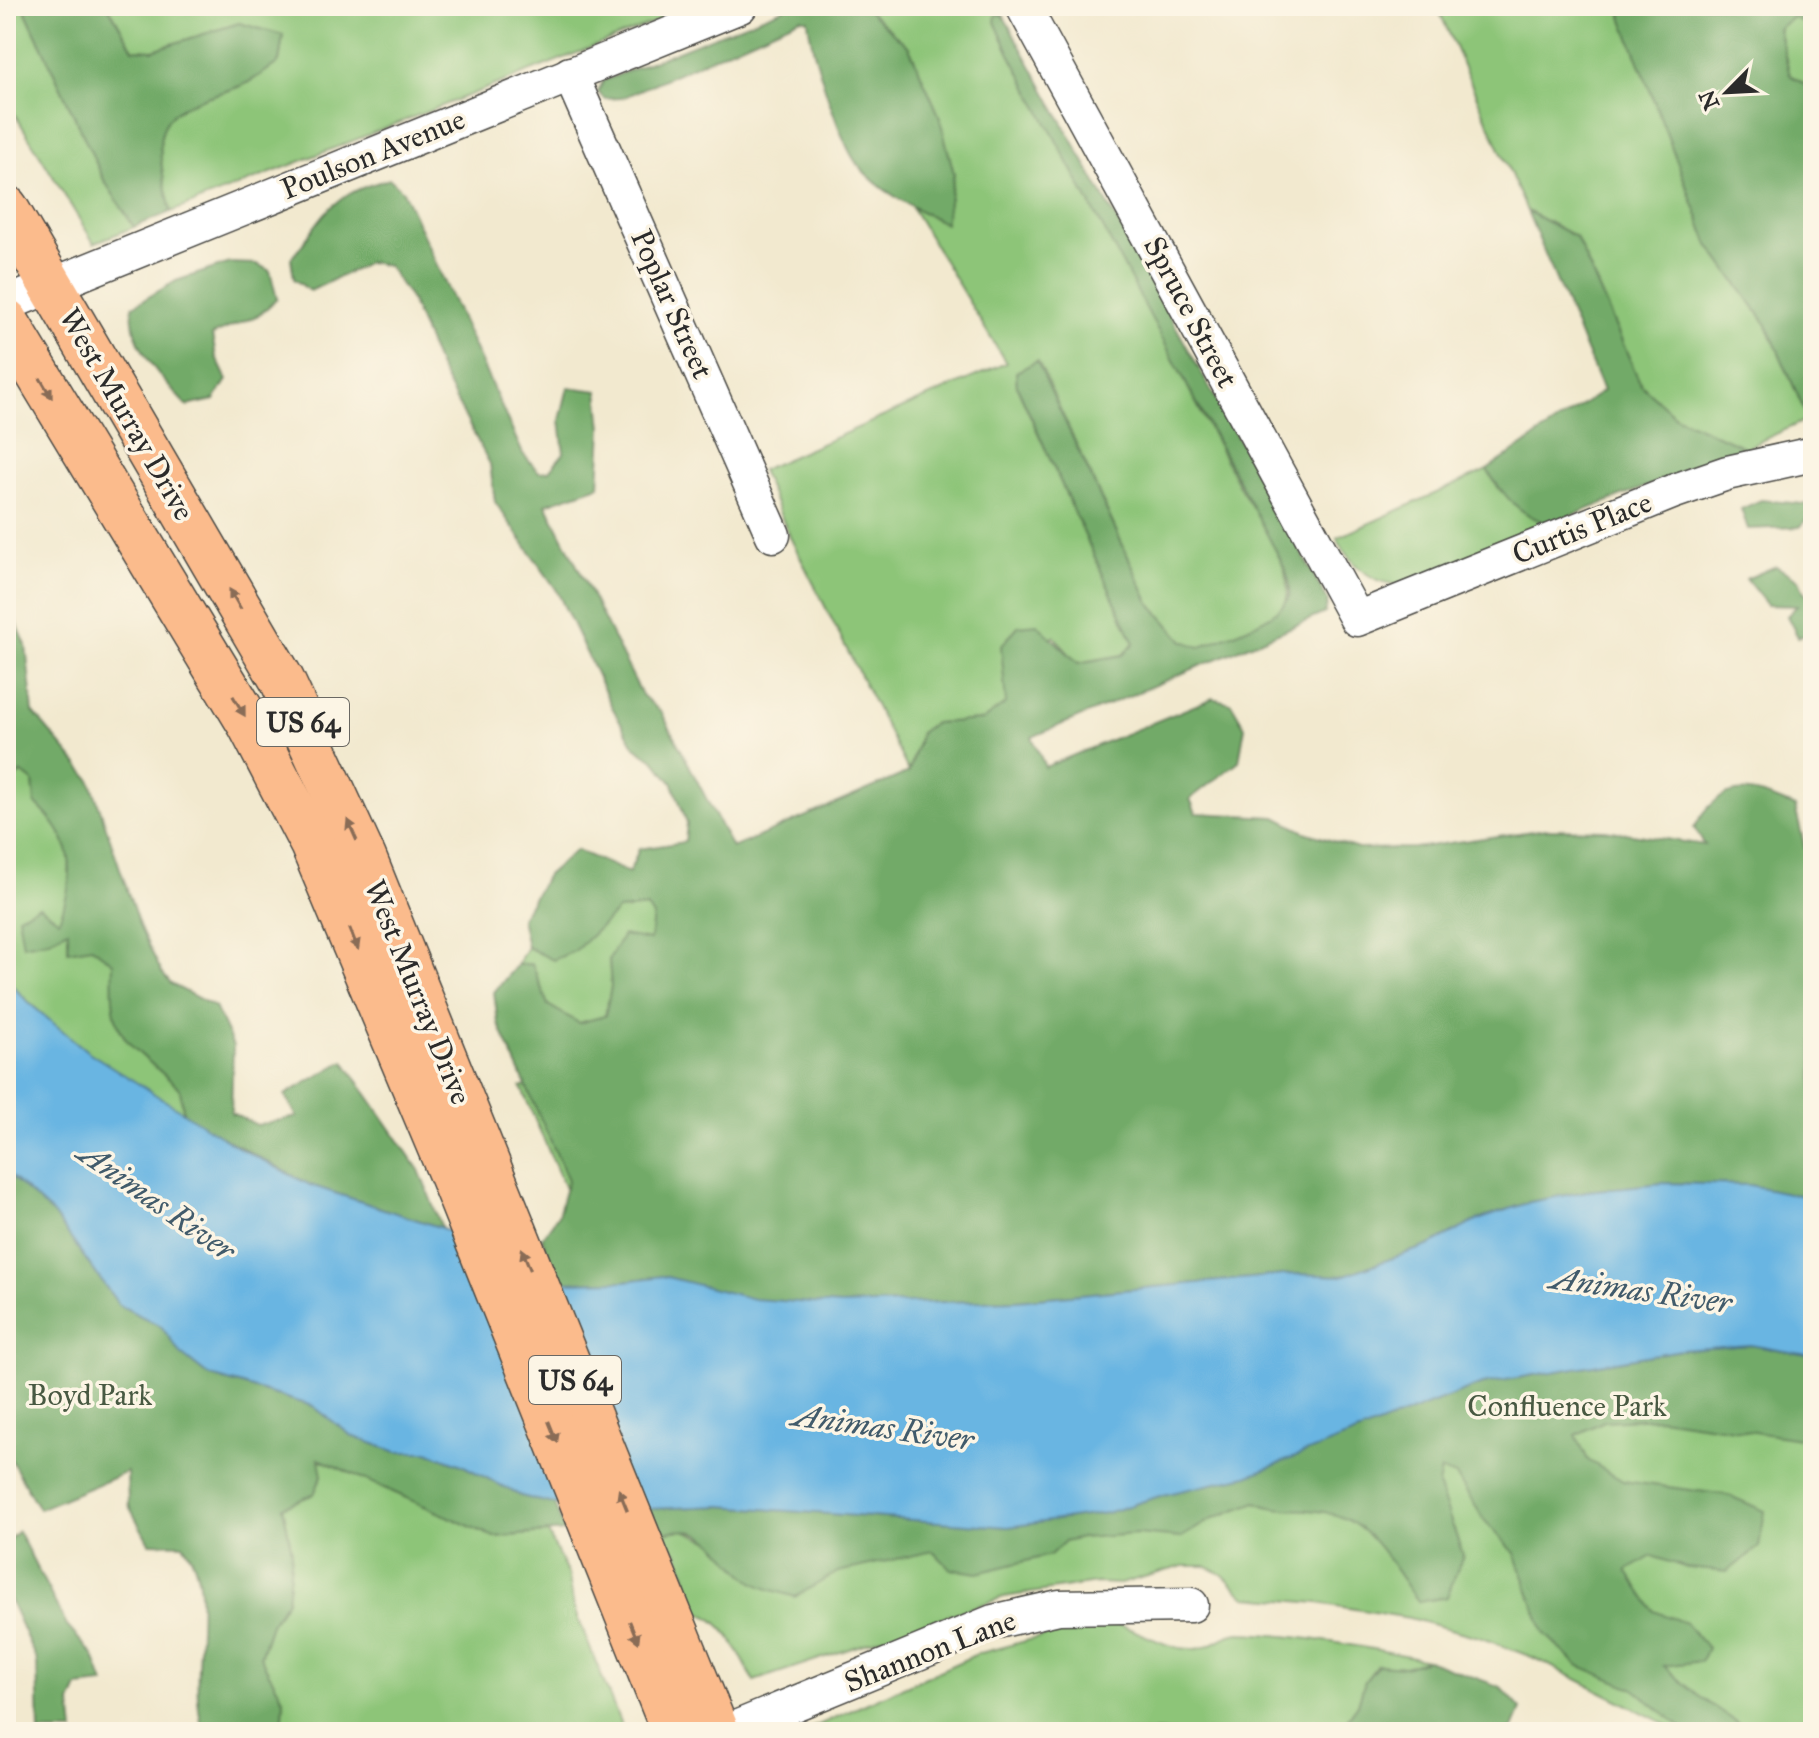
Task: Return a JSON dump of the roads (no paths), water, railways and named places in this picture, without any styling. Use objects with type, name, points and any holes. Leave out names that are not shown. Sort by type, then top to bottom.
[{"type":"highway","name":"US 64","points":[[6,208],[52,284]]},
{"type":"highway","name":"West Murray Drive","points":[[52,284],[294,704],[369,871],[717,1732]]},
{"type":"highway","name":"West Murray Drive","points":[[6,321],[249,723],[293,804],[335,894],[452,1177],[674,1732]]},
{"type":"street","name":"Poulson Avenue","points":[[6,304],[740,6]]},
{"type":"street","name":"Spruce Street","points":[[1023,6],[1357,619]]},
{"type":"street","name":"Poplar Street","points":[[570,74],[773,535]]},
{"type":"street","name":"Curtis Place","points":[[1357,619],[1672,492],[1740,470],[1813,454]]},
{"type":"street","name":"Shannon Lane","points":[[726,1732],[993,1622],[1059,1607],[1191,1605]]},
{"type":"water","name":"Animas River","points":[[6,979],[29,1003],[87,1051],[241,1149],[310,1185],[442,1228],[559,1282],[625,1281],[663,1276],[754,1299],[840,1305],[1017,1300],[1295,1274],[1342,1276],[1430,1245],[1478,1220],[1530,1202],[1587,1191],[1662,1183],[1749,1185],[1813,1198],[1813,1356],[1750,1345],[1681,1350],[1482,1384],[1247,1476],[1163,1495],[1106,1513],[1008,1527],[721,1506],[649,1509],[554,1504],[521,1496],[462,1465],[428,1452],[397,1452],[352,1436],[313,1406],[208,1375],[181,1354],[161,1326],[119,1305],[53,1214],[6,1172]]},
{"type":"park label","name":"Boyd Park","points":[[90,1395]]},
{"type":"park label","name":"Confluence Park","points":[[1567,1406]]}]
